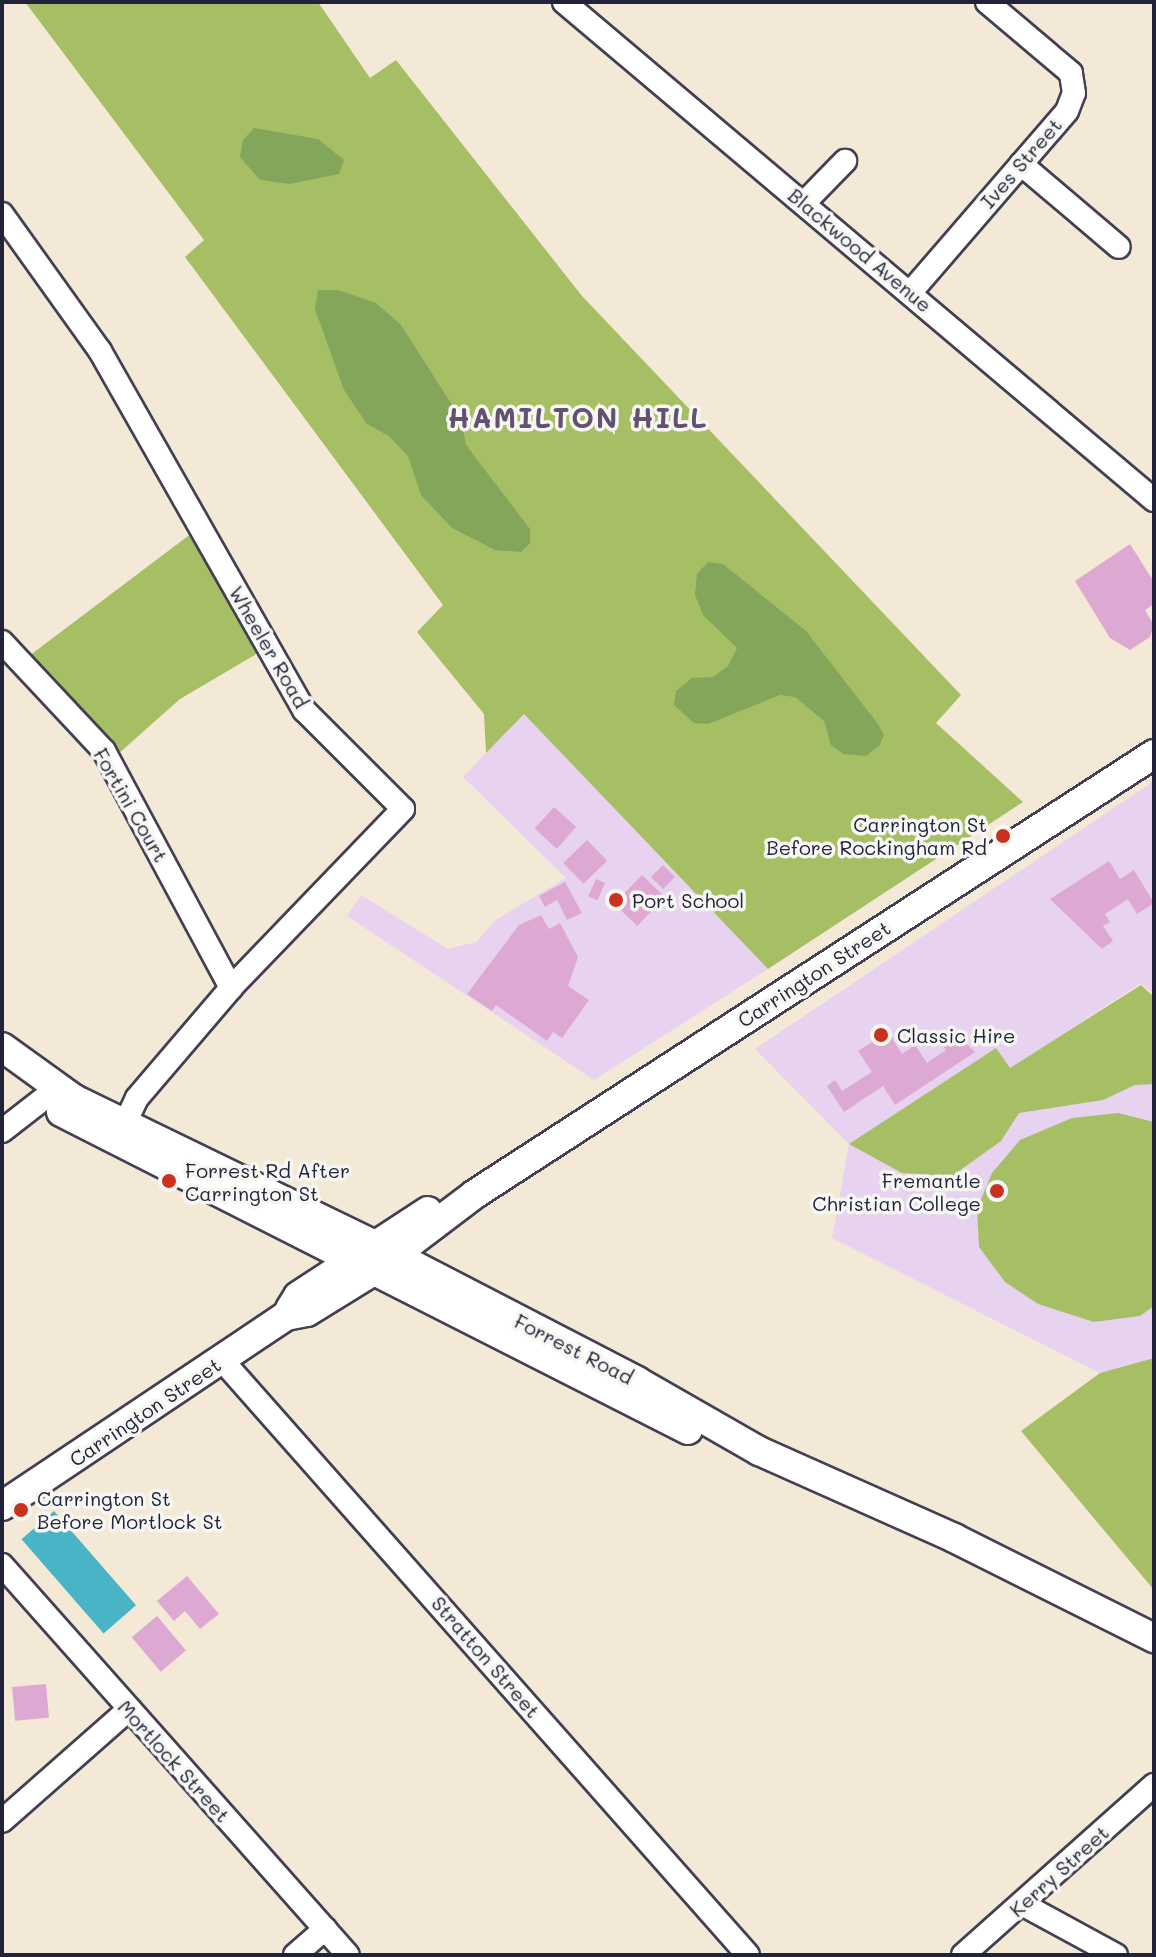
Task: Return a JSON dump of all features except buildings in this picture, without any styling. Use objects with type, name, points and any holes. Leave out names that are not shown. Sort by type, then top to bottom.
[{"type":"main road","name":"Carrington Street","points":[[2,1506],[286,1316],[298,1296],[373,1258],[433,1208],[475,1194],[1154,754]]},
{"type":"main road","name":"Forrest Road","points":[[2,1047],[50,1095]]},
{"type":"main road","name":"Forrest Road","points":[[2,1070],[120,1133],[373,1258],[637,1381],[759,1451],[944,1533],[1154,1638]]},
{"type":"main road","name":"Forrest Road","points":[[373,1258],[804,1488],[956,1553],[1154,1660]]},
{"type":"street","name":"Blackwood Avenue","points":[[564,2],[1154,500]]},
{"type":"street","name":"Ives Street","points":[[910,293],[1067,111],[1074,93],[1071,73],[987,2]]},
{"type":"street","points":[[804,203],[845,161]]},
{"type":"street","points":[[1021,164],[1119,247]]},
{"type":"street","name":"Wheeler Road","points":[[2,214],[100,351],[304,710],[403,809],[231,988],[137,1098],[120,1133]]},
{"type":"street","name":"Fortini Court","points":[[2,642],[104,751],[231,988]]},
{"type":"street","points":[[2,1131],[50,1095]]},
{"type":"street","name":"Stratton Street","points":[[222,1360],[748,1955]]},
{"type":"street","name":"Mortlock Street","points":[[2,1565],[348,1955]]},
{"type":"street","points":[[2,1821],[128,1710]]},
{"type":"street","name":"Kerry Street","points":[[963,1955],[1154,1785]]},
{"type":"street","points":[[1022,1904],[1116,1955]]},
{"type":"street","points":[[295,1955],[325,1929]]},
{"type":"shaded area","name":"Port School","points":[[524,713],[768,969],[594,1080],[347,916],[361,895],[448,949],[476,942],[497,919],[566,878],[463,777]]},
{"type":"shaded area","points":[[1154,781],[1154,995],[1141,983],[1051,1041],[1141,985],[1154,997],[1154,1358],[1100,1373],[832,1238],[849,1144],[755,1049]]},
{"type":"green space","points":[[25,2],[318,2],[370,78],[396,60],[582,296],[961,695],[936,723],[1023,802],[768,969],[524,714],[486,753],[484,714],[417,632],[443,605],[185,257],[204,240]]},
{"type":"green space","points":[[254,128],[318,139],[344,160],[339,174],[289,184],[260,180],[240,157],[243,140]]},
{"type":"green space","points":[[318,290],[338,290],[376,303],[401,325],[461,419],[466,445],[530,529],[530,543],[521,552],[495,550],[452,528],[421,495],[408,456],[389,436],[367,424],[344,390],[315,309]]},
{"type":"green space","points":[[192,533],[260,652],[180,699],[117,755],[29,656]]},
{"type":"green space","points":[[708,562],[723,564],[806,631],[878,724],[884,735],[879,746],[866,756],[843,754],[831,745],[824,721],[795,697],[780,695],[708,724],[694,723],[674,705],[676,691],[692,678],[713,677],[728,666],[737,648],[703,615],[695,595],[697,574]]},
{"type":"green space","points":[[1141,985],[1154,997],[1154,1084],[1135,1085],[1103,1100],[1019,1113],[1001,1141],[952,1176],[902,1173],[849,1144],[996,1048],[1010,1068]]},
{"type":"green space","points":[[1118,1113],[1154,1122],[1154,1306],[1140,1316],[1094,1322],[1038,1304],[1005,1282],[979,1247],[977,1209],[992,1173],[1020,1140],[1072,1118]]},
{"type":"green space","points":[[1154,1358],[1154,1590],[1021,1431],[1100,1373]]},
{"type":"water","points":[[54,1511],[136,1605],[104,1634],[22,1539]]},
{"type":"place","name":"Carrington St Before Rockingham Rd","points":[[1003,836]]},
{"type":"place","name":"Port School","points":[[616,900]]},
{"type":"place","name":"Classic Hire","points":[[881,1035]]},
{"type":"place","name":"Forrest Rd After Carrington St","points":[[169,1181]]},
{"type":"place","name":"Fremantle Christian College","points":[[997,1191]]},
{"type":"place","name":"Carrington St Before Mortlock St","points":[[21,1510]]},
{"type":"district","name":"HAMILTON HILL","points":[[578,417]]}]
